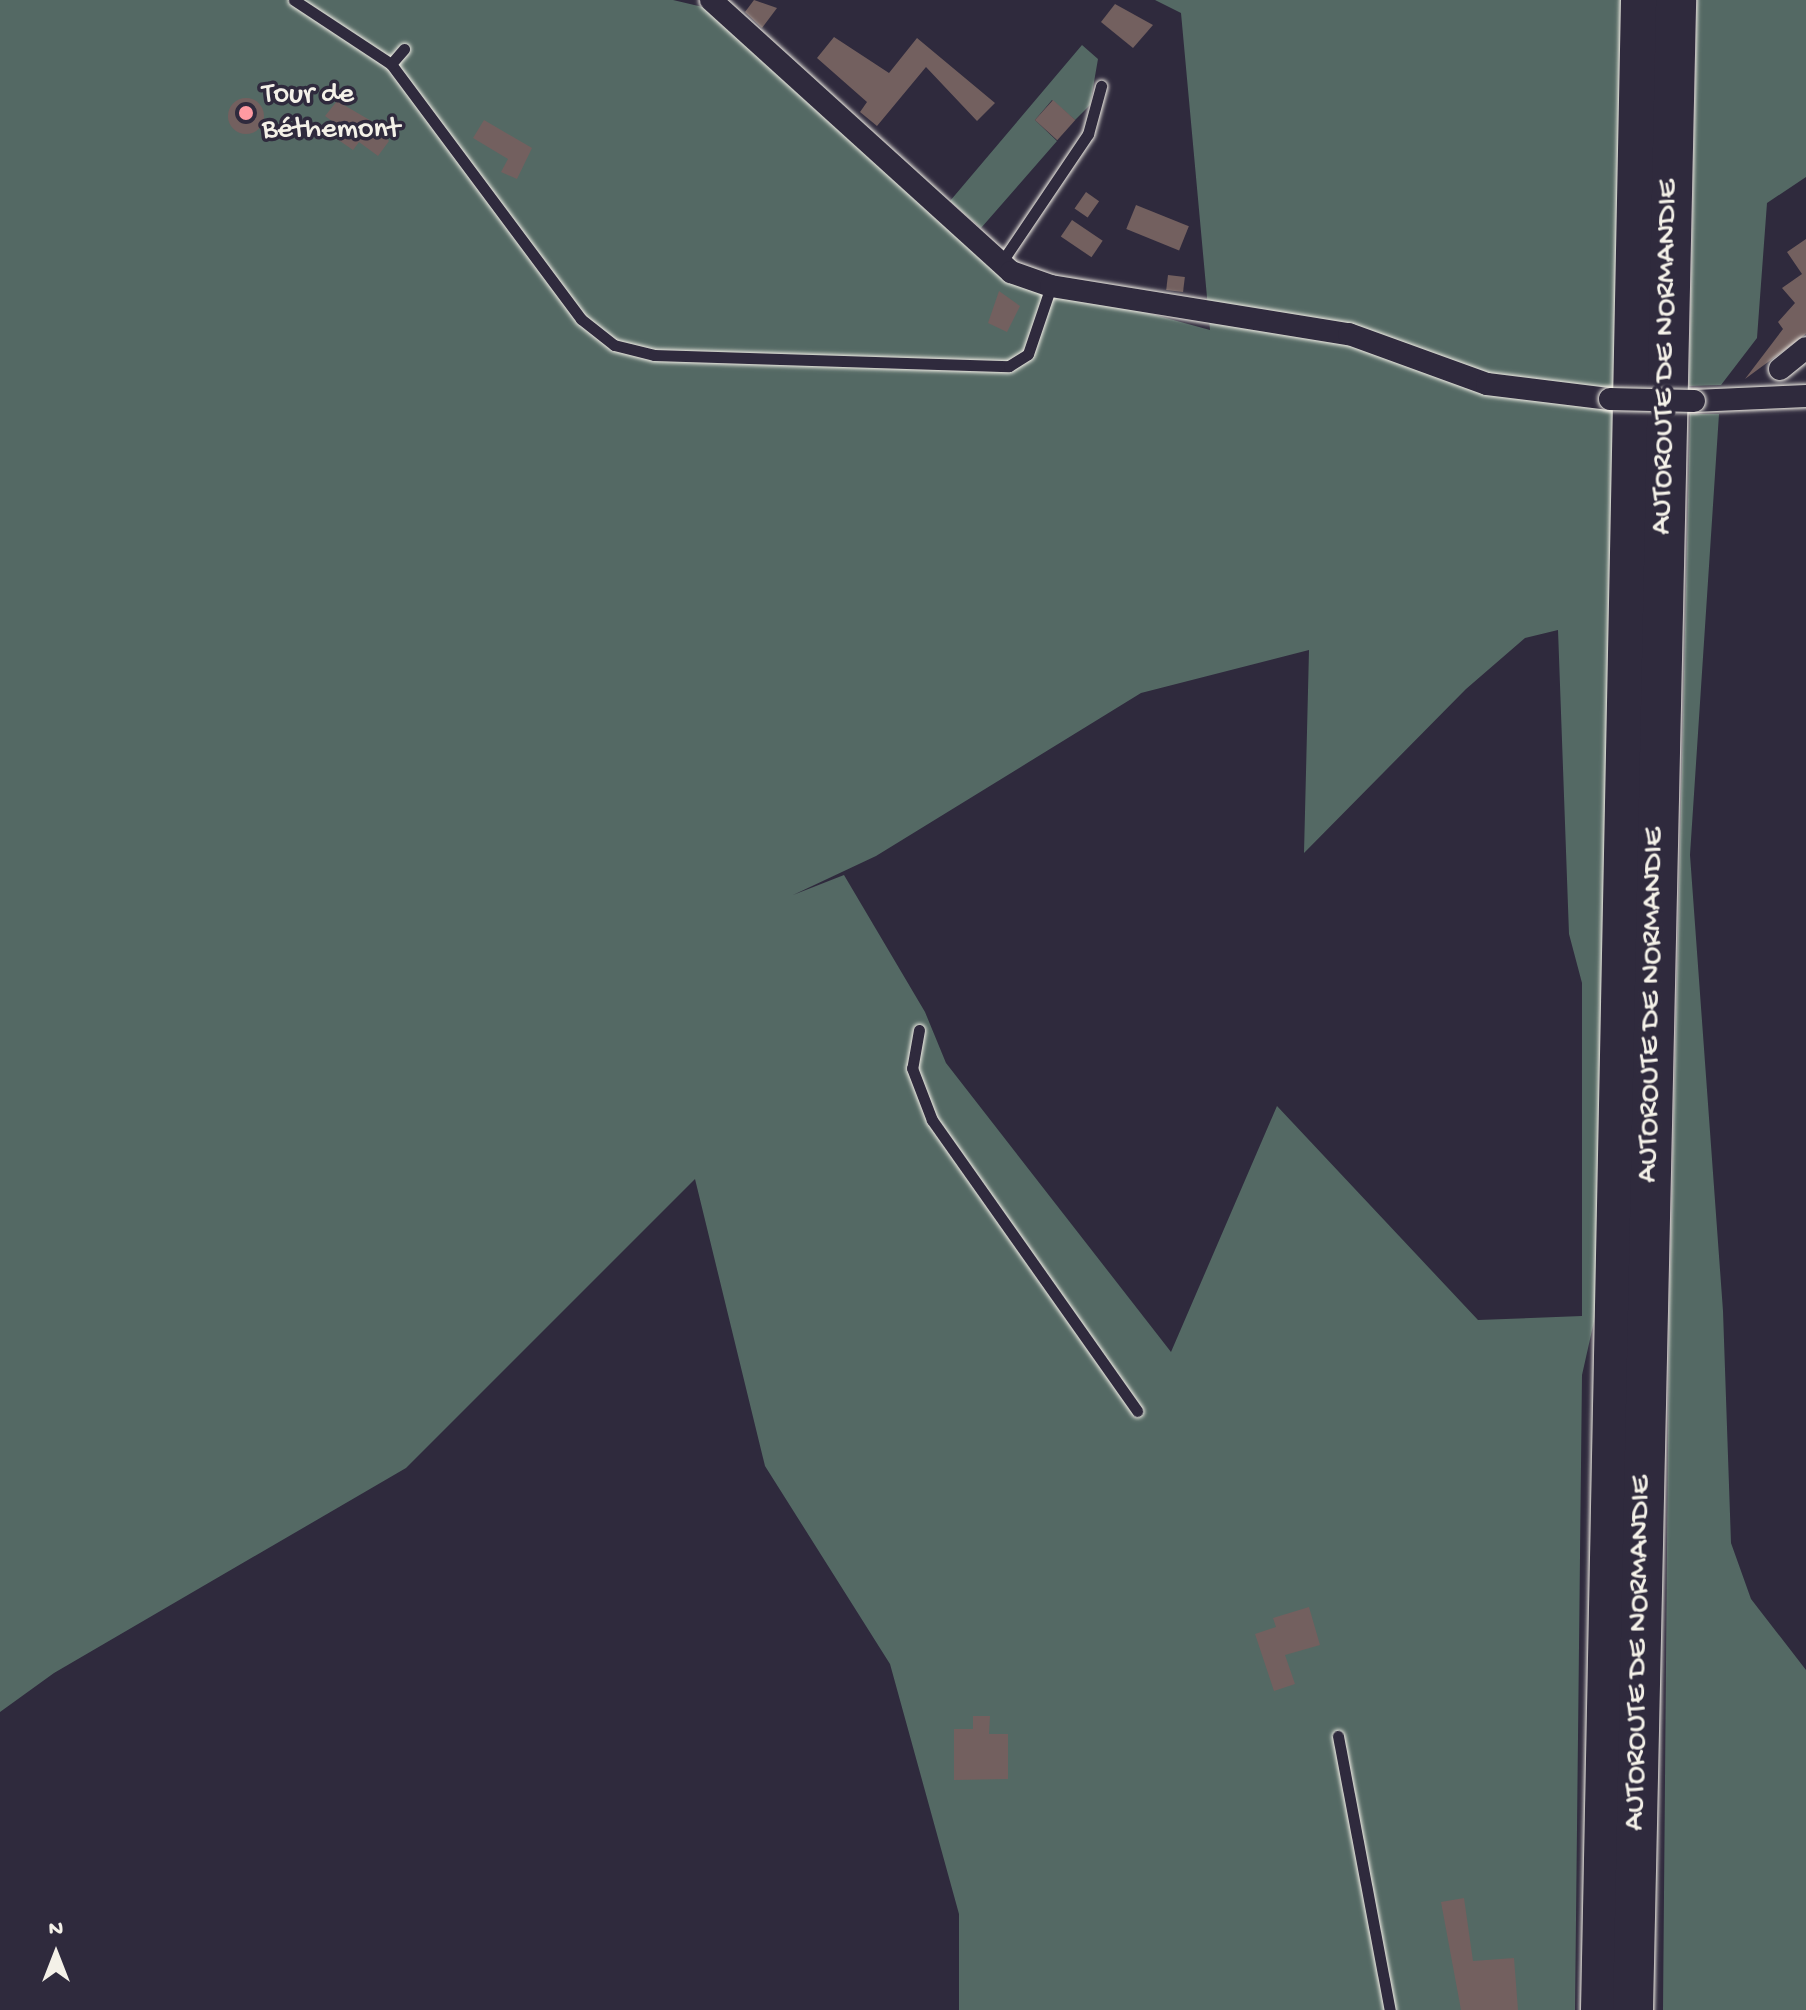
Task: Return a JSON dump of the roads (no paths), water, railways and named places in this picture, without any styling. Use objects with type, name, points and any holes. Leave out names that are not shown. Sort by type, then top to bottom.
[{"type":"highway","name":"AUTOROUTE DE NORMANDIE","points":[[1601,2010],[1641,0]]},
{"type":"highway","name":"AUTOROUTE DE NORMANDIE","points":[[1633,2010],[1676,0]]},
{"type":"street","points":[[711,0],[1001,263],[1051,286],[1349,334],[1487,384],[1610,399],[1694,401],[1806,396]]},
{"type":"street","points":[[1780,369],[1806,348]]},
{"type":"lane","points":[[294,0],[391,64],[581,319],[614,345],[654,355],[1009,366],[1028,354],[1051,286]]},
{"type":"lane","points":[[391,64],[404,49]]},
{"type":"lane","points":[[1001,263],[1088,134],[1101,86]]},
{"type":"lane","points":[[919,1030],[912,1068],[932,1120],[1137,1411]]},
{"type":"lane","points":[[1338,1736],[1390,2010]]},
{"type":"place","name":"Tour de Béthemont","points":[[246,113]]}]
